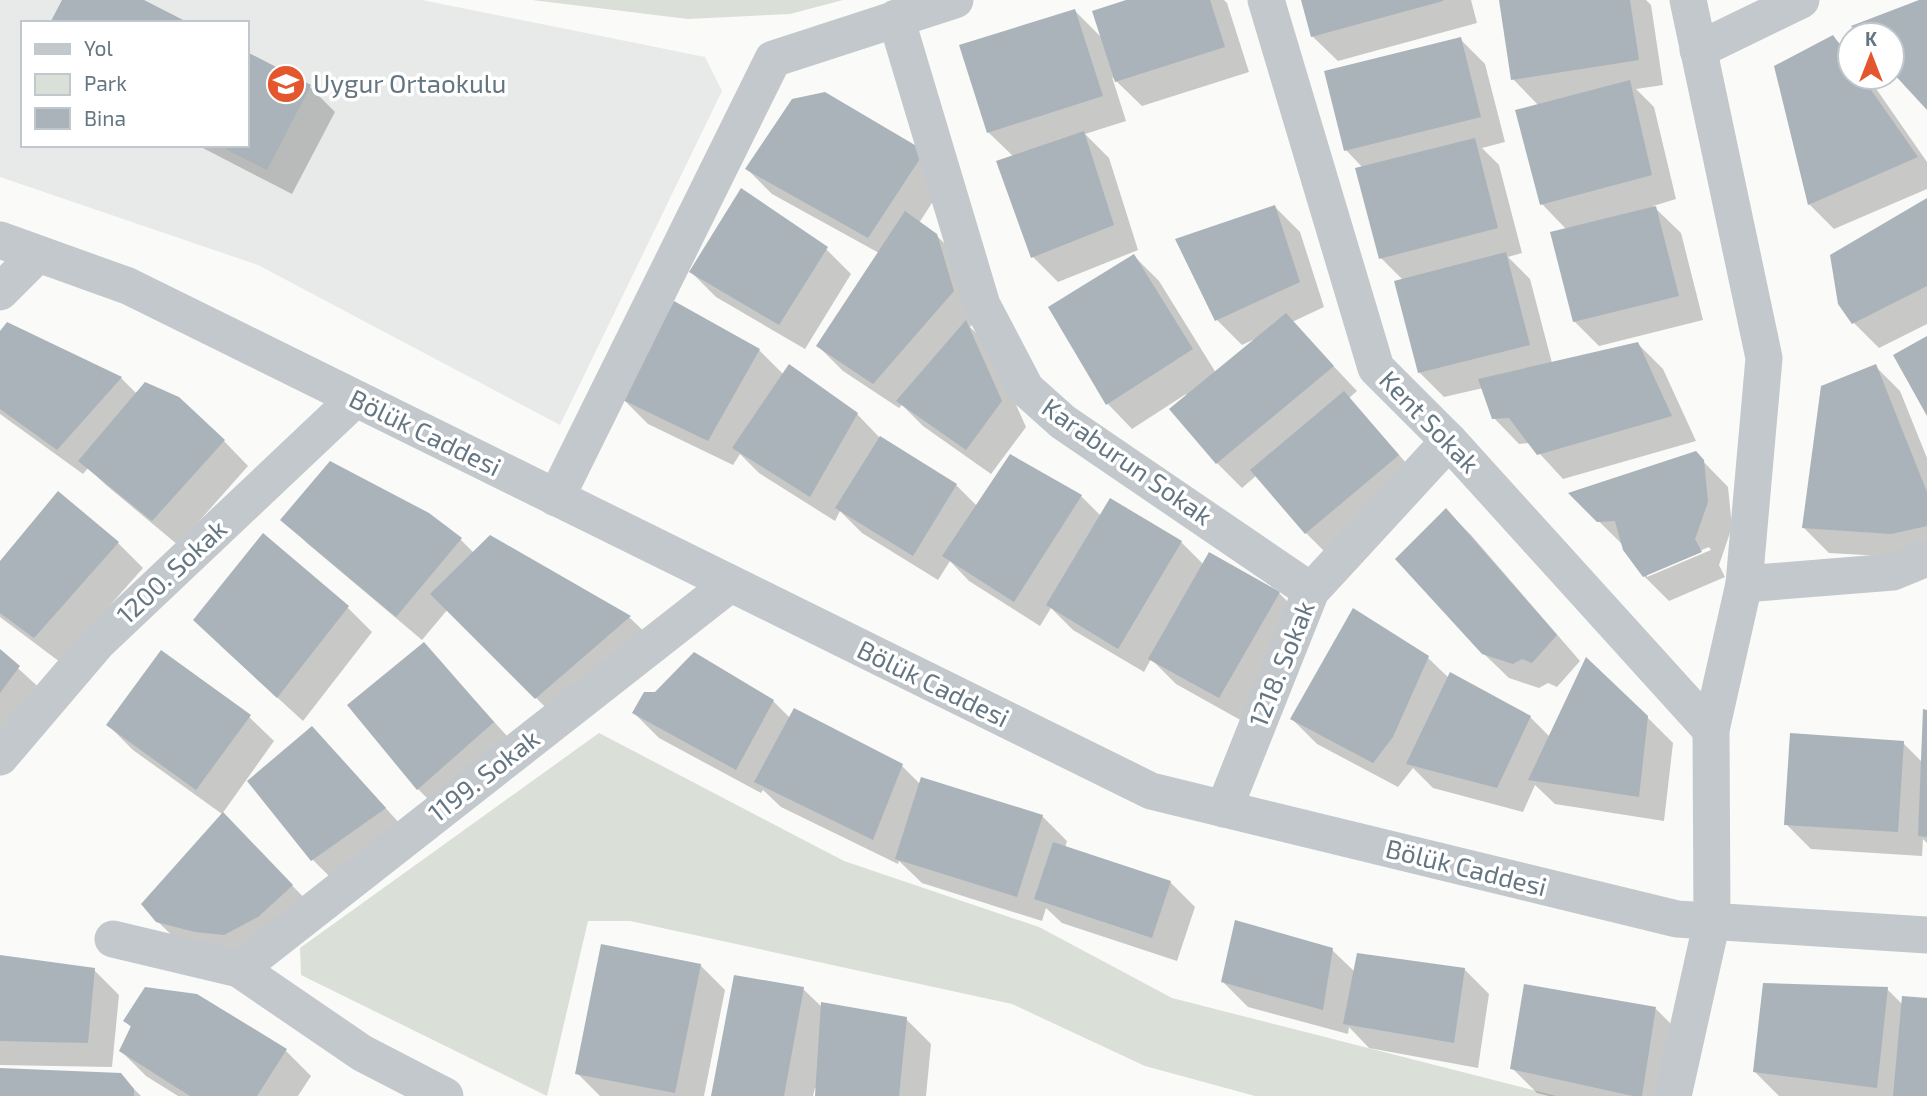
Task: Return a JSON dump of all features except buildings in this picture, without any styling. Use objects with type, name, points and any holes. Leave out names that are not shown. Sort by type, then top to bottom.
[{"type":"street","points":[[556,498],[773,59],[955,0]]},
{"type":"street","name":"Kent Sokak","points":[[1266,0],[1376,368],[1449,441],[1711,730]]},
{"type":"street","points":[[1673,1096],[1712,921],[1711,730],[1744,584],[1764,358],[1688,0]]},
{"type":"street","points":[[1698,50],[1801,0]]},
{"type":"street","name":"Karaburun Sokak","points":[[896,18],[982,305],[1026,389],[1063,422],[1311,591]]},
{"type":"street","name":"Bölük Caddesi","points":[[0,240],[128,286],[1151,791],[1677,919],[1927,935]]},
{"type":"street","points":[[0,292],[38,254]]},
{"type":"street","name":"1200. Sokak","points":[[0,757],[98,642],[355,398]]},
{"type":"street","name":"1218. Sokak","points":[[1224,809],[1311,591],[1449,441]]},
{"type":"street","points":[[1744,584],[1893,572],[1927,558]]},
{"type":"street","name":"1199. Sokak","points":[[239,969],[730,584]]},
{"type":"street","points":[[113,939],[239,969],[362,1053],[445,1096]]},
{"type":"shaded area","points":[[0,0],[422,0],[705,57],[722,91],[560,425],[258,265],[0,177]]},
{"type":"green space","points":[[532,0],[843,0],[790,14],[688,19]]},
{"type":"green space","points":[[599,733],[844,861],[1039,927],[1172,998],[1556,1096],[1255,1096],[1145,1066],[1012,1004],[630,921],[588,921],[547,1096],[301,975],[300,948]]},
{"type":"place","name":"Uygur Ortaokulu","points":[[286,84]]}]
